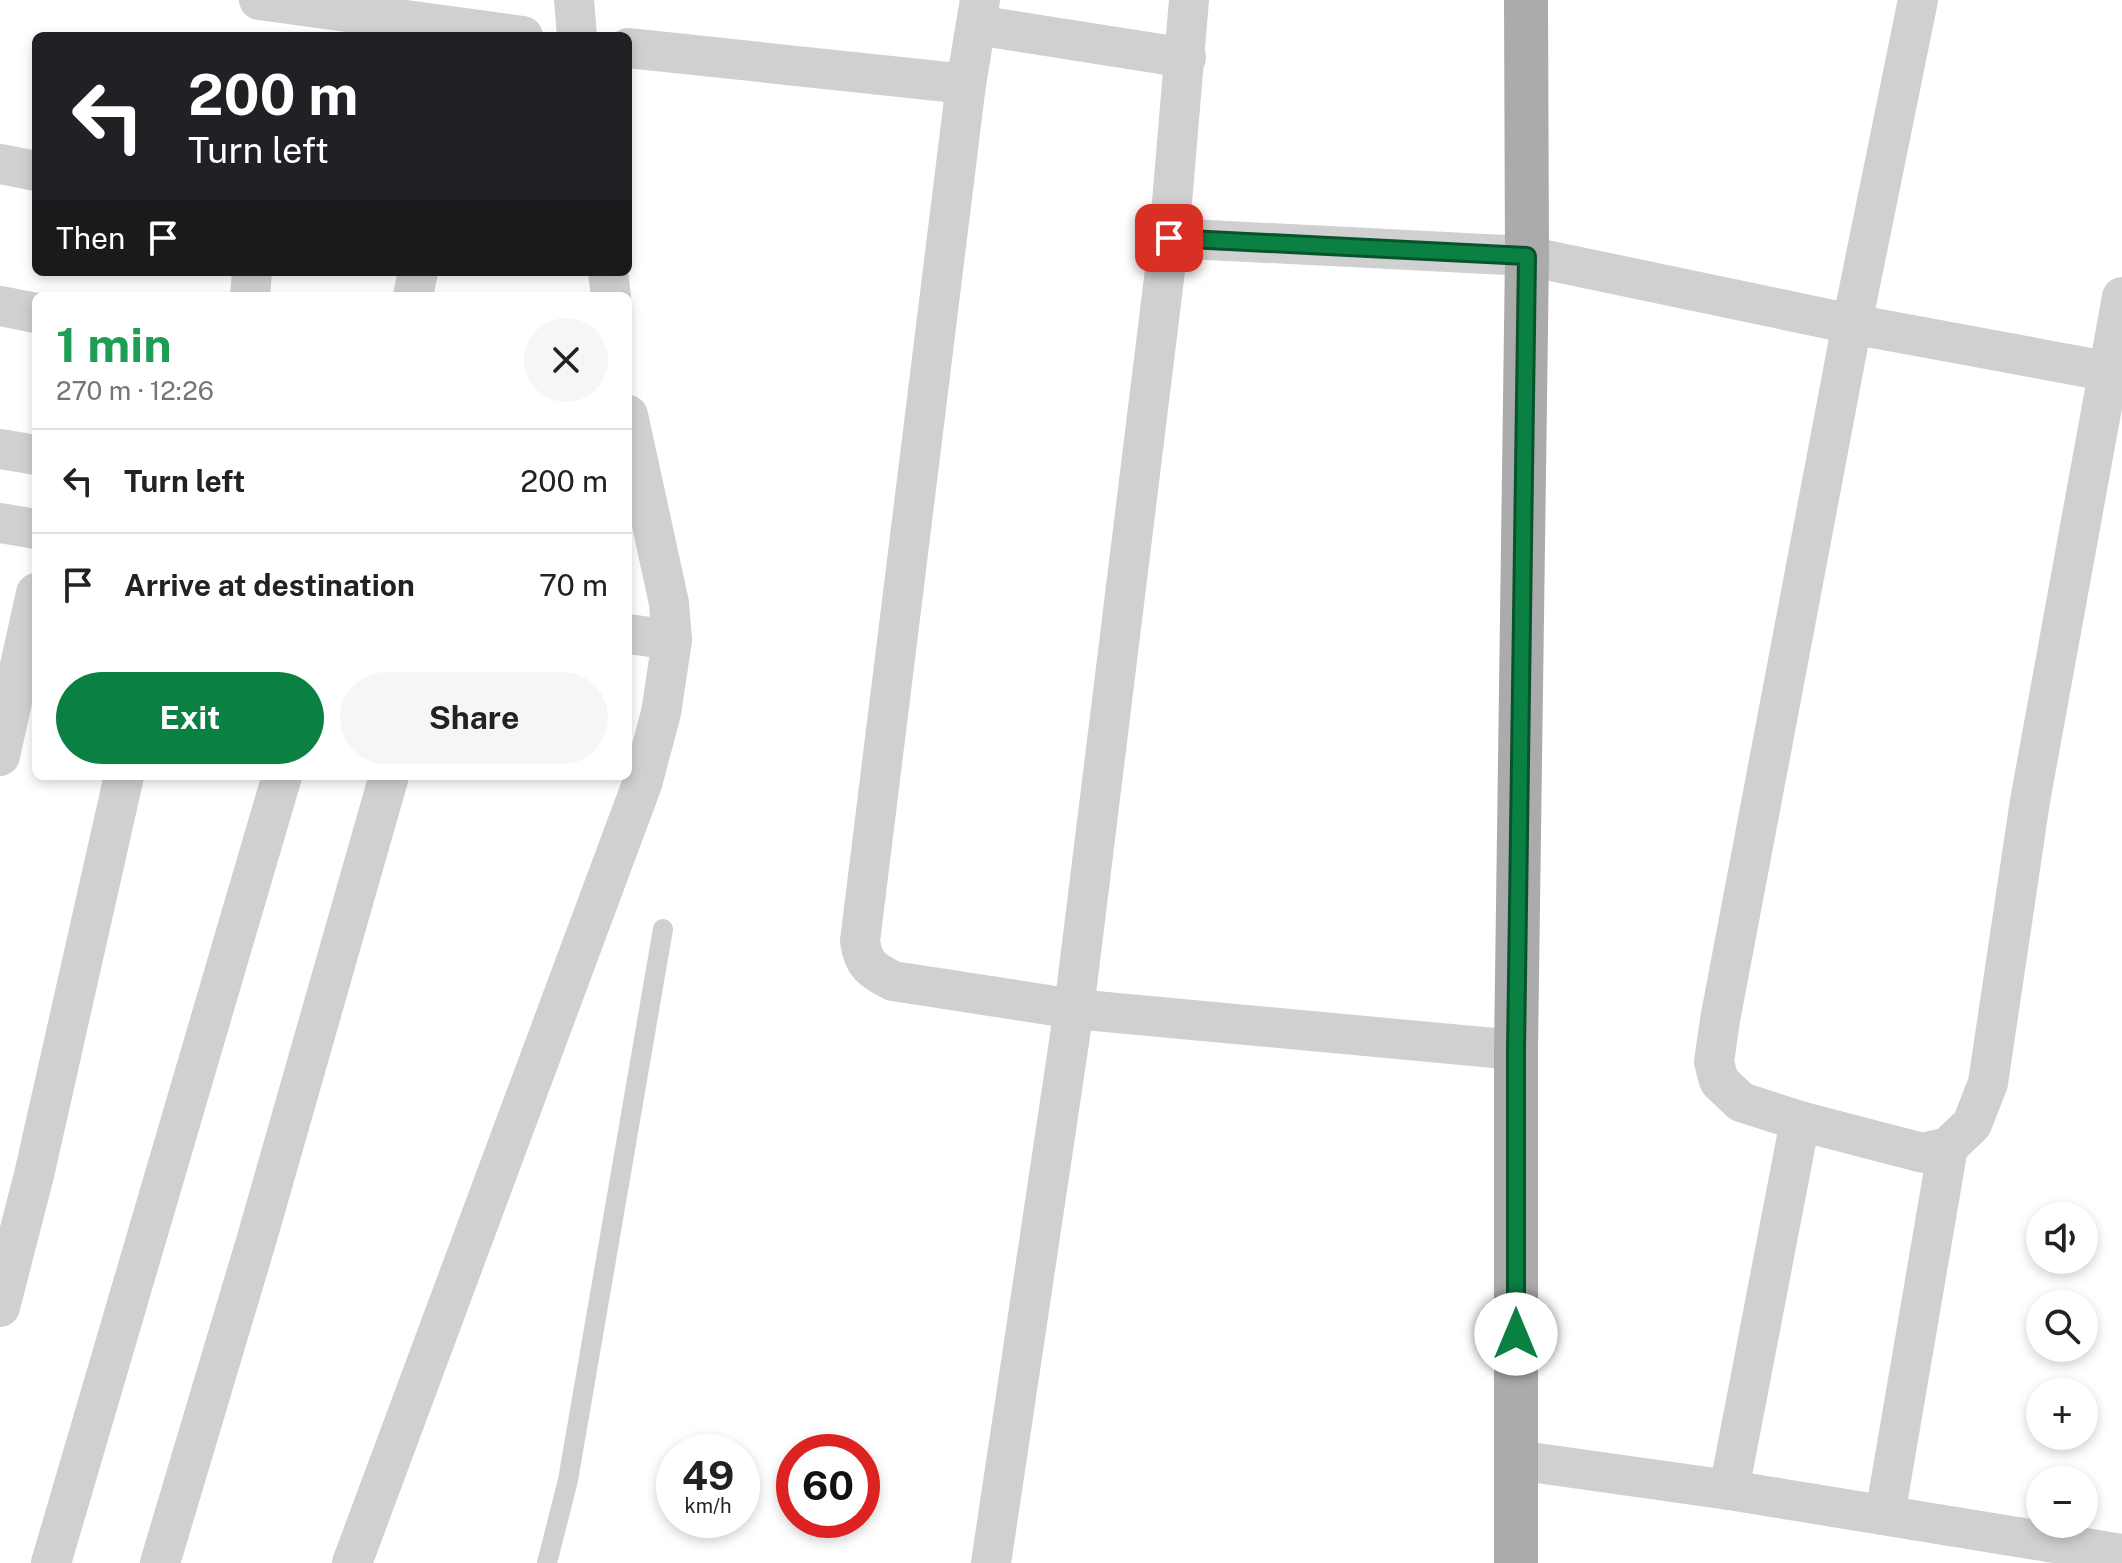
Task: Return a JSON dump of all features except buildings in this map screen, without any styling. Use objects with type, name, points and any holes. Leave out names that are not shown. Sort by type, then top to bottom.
[{"type":"main road","points":[[1516,1563],[1516,1050],[1527,256],[1526,0]]},
{"type":"street","points":[[259,0],[494,32]]},
{"type":"street","points":[[574,0],[577,32]]},
{"type":"street","points":[[991,1563],[1074,1009],[1169,238],[1189,0]]},
{"type":"street","points":[[1918,0],[1852,324],[1714,1062],[1719,1081],[1741,1102],[1923,1153],[1948,1147],[1972,1124],[1988,1083],[2030,801],[2116,373],[2122,297]]},
{"type":"street","points":[[1186,58],[978,13],[966,84],[860,941],[862,959],[877,973],[893,981],[1074,1009],[1516,1050]]},
{"type":"street","points":[[632,48],[966,84]]},
{"type":"street","points":[[0,164],[32,170]]},
{"type":"street","points":[[1169,238],[1527,256],[1852,324],[2116,373]]},
{"type":"street","points":[[0,306],[32,312]]},
{"type":"street","points":[[352,1563],[642,784],[661,713],[672,640],[669,603],[632,433]]},
{"type":"street","points":[[0,449],[32,454]]},
{"type":"street","points":[[0,523],[32,528]]},
{"type":"street","points":[[0,756],[32,611]]},
{"type":"street","points":[[632,635],[672,640]]},
{"type":"street","points":[[0,1307],[34,1175],[123,780]]},
{"type":"street","points":[[51,1563],[281,780]]},
{"type":"street","points":[[160,1563],[388,780]]},
{"type":"street","points":[[1729,1490],[1800,1121]]},
{"type":"street","points":[[1885,1515],[1948,1147]]},
{"type":"street","points":[[1516,1460],[1729,1490],[2122,1554]]},
{"type":"lane","points":[[547,1563],[568,1480],[663,929]]},
{"type":"route","points":[[1169,238],[1527,256],[1516,1050],[1516,1334]]}]
